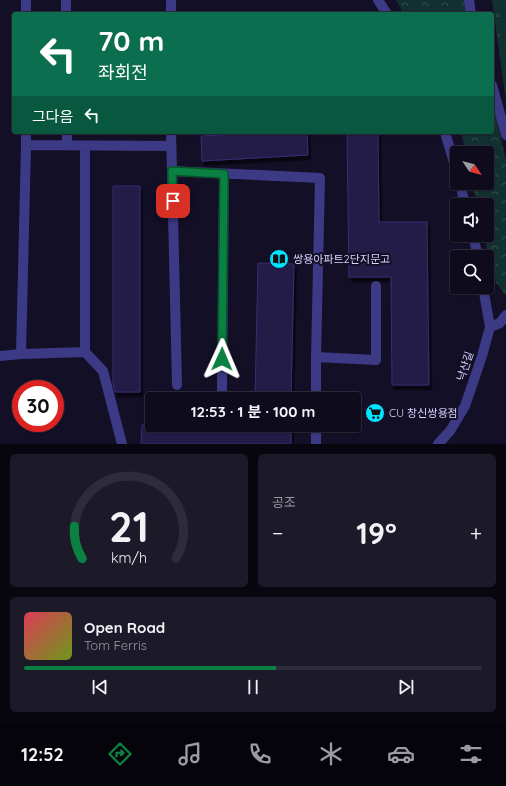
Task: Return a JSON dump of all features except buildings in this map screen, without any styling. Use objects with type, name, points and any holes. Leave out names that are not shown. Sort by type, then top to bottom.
[{"type":"street","points":[[26,0],[26,12]]},
{"type":"street","points":[[66,0],[66,12]]},
{"type":"street","points":[[171,0],[171,12]]},
{"type":"street","points":[[378,0],[386,12]]},
{"type":"street","points":[[470,0],[472,12]]},
{"type":"street","points":[[494,93],[506,136]]},
{"type":"street","points":[[21,354],[26,134]]},
{"type":"street","points":[[67,134],[67,146]]},
{"type":"street","points":[[171,134],[177,385]]},
{"type":"street","points":[[446,134],[450,149]]},
{"type":"street","points":[[26,145],[171,146]]},
{"type":"street","points":[[86,146],[85,352],[103,371],[122,444]]},
{"type":"street","points":[[172,171],[320,178],[316,392]]},
{"type":"street","points":[[222,390],[224,174]]},
{"type":"street","points":[[316,357],[376,360],[376,286]]},
{"type":"street","name":"낙산길","points":[[438,444],[450,431],[465,406],[490,327],[484,294]]},
{"type":"street","points":[[490,327],[500,323],[506,315]]},
{"type":"street","points":[[0,356],[85,352]]},
{"type":"street","points":[[316,432],[316,444]]},
{"type":"green space","points":[[396,0],[465,0],[466,12],[403,12]]},
{"type":"green space","points":[[492,0],[506,0],[506,101],[494,12]]},
{"type":"green space","points":[[494,109],[506,160],[506,296],[494,279],[494,250],[487,250],[485,242],[494,242],[494,198],[475,198],[474,190],[494,190],[494,146],[464,146],[461,134],[494,134]]},
{"type":"place","name":"쌍용아파트2단지문고","points":[[279,259]]},
{"type":"place","name":"CU 창신쌍용점","points":[[375,413]]},
{"type":"route","points":[[173,201],[172,171],[224,174],[222,359]]}]
